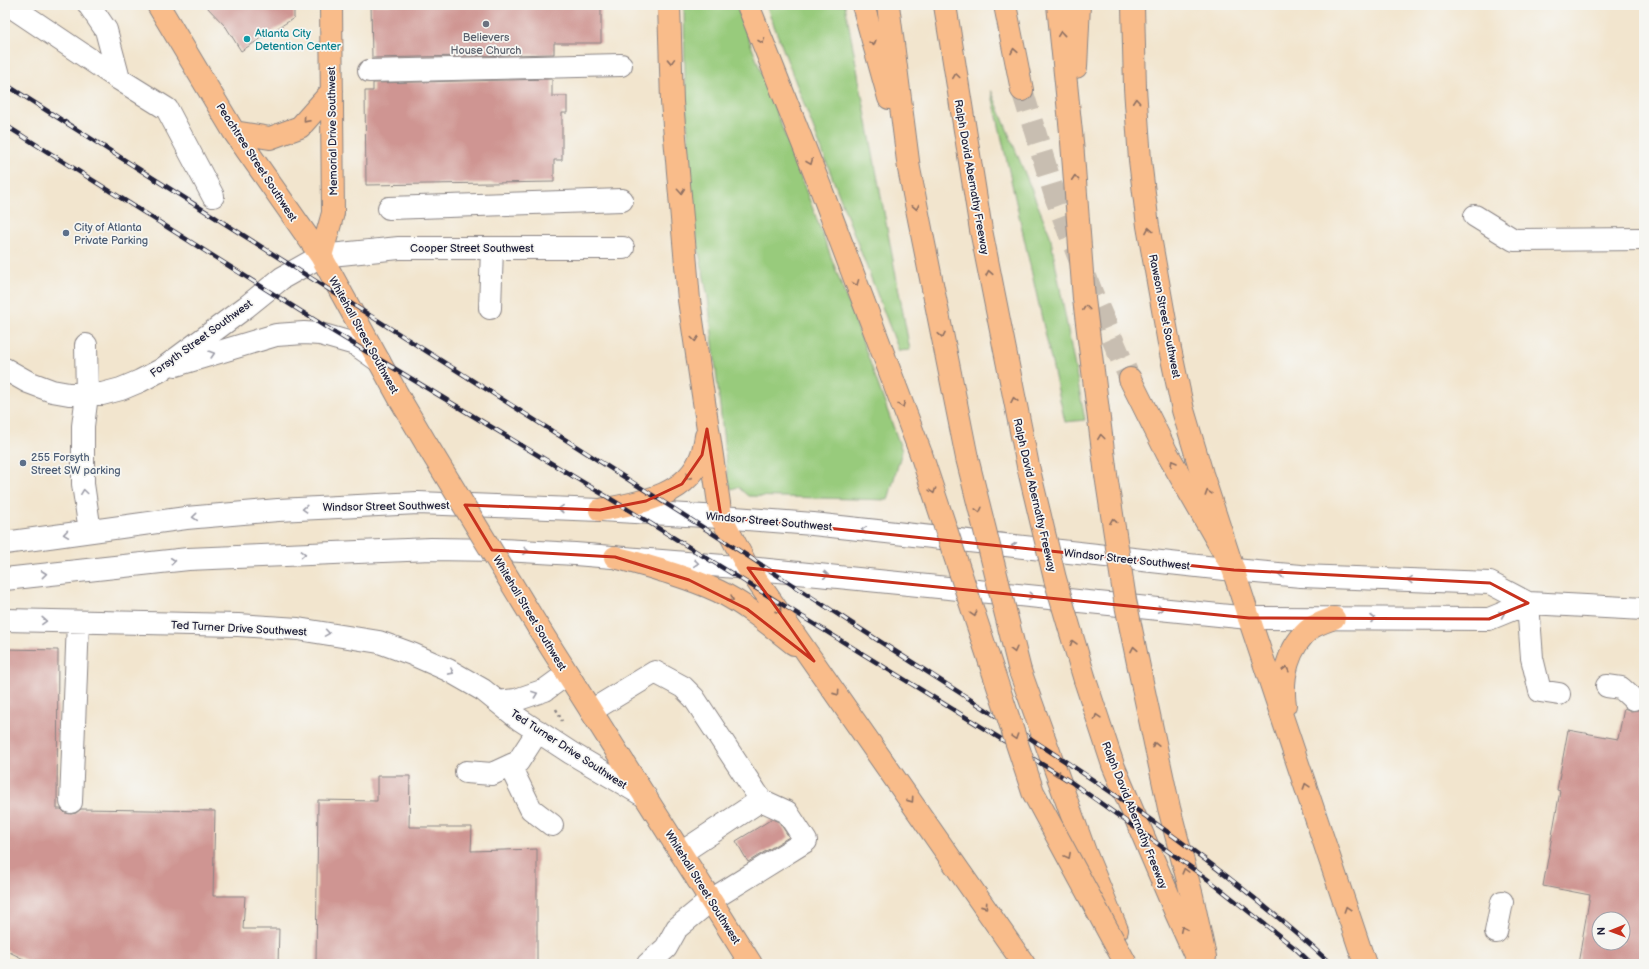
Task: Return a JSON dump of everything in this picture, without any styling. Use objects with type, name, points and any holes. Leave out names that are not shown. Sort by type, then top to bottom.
[{"type":"main road","name":"Peachtree Street Southwest","points":[[158,5],[234,132],[321,256]]},
{"type":"main road","name":"Memorial Drive Southwest","points":[[321,256],[333,213],[330,5]]},
{"type":"main road","points":[[748,5],[821,188],[921,454],[1033,792],[1126,964]]},
{"type":"main road","points":[[863,5],[909,169]]},
{"type":"main road","points":[[888,5],[909,169],[967,458],[1020,671],[1085,852],[1130,964]]},
{"type":"main road","name":"Ralph David Abernathy Freeway","points":[[945,5],[981,230],[1028,466],[1055,579],[1084,680],[1113,765],[1142,836],[1199,964]]},
{"type":"main road","points":[[1005,5],[1022,90]]},
{"type":"main road","points":[[1058,5],[1072,142],[1084,299],[1106,475],[1125,600],[1169,808],[1192,896],[1207,964]]},
{"type":"main road","points":[[1072,142],[1079,5]]},
{"type":"main road","name":"Rawson Street Southwest","points":[[1133,5],[1135,88],[1140,160],[1148,226],[1170,350],[1184,410],[1202,474],[1289,736]]},
{"type":"main road","points":[[669,14],[672,102],[689,300],[721,517],[748,568],[1024,964]]},
{"type":"main road","points":[[234,132],[270,138],[300,127],[332,90]]},
{"type":"main road","name":"Whitehall Street Southwest","points":[[321,256],[427,445],[538,627],[751,964]]},
{"type":"main road","points":[[1130,379],[1167,453],[1234,570]]},
{"type":"main road","points":[[600,510],[646,501],[682,484],[694,469],[702,455],[707,429]]},
{"type":"main road","points":[[615,557],[689,580],[719,592],[774,627],[814,661]]},
{"type":"main road","points":[[1334,618],[1311,628],[1293,649],[1284,676],[1284,688],[1289,736],[1365,964]]},
{"type":"street","points":[[9,5],[119,79],[167,109],[213,196]]},
{"type":"street","points":[[89,5],[106,30],[119,79]]},
{"type":"street","points":[[369,71],[621,65]]},
{"type":"street","points":[[389,208],[622,200]]},
{"type":"street","points":[[1475,216],[1514,240],[1644,240]]},
{"type":"street","name":"Cooper Street Southwest","points":[[321,256],[399,248],[623,248]]},
{"type":"street","points":[[490,308],[492,248]]},
{"type":"street","name":"Forsyth Street Southwest","points":[[5,369],[28,382],[52,391],[69,394],[102,394],[121,389],[162,370],[282,278],[321,256]]},
{"type":"street","points":[[162,370],[276,335],[304,333],[320,334],[355,344],[379,361]]},
{"type":"street","points":[[86,345],[87,395],[84,426],[83,484],[90,531]]},
{"type":"street","name":"Windsor Street Southwest","points":[[5,543],[186,518],[418,503],[600,510],[813,524],[1301,576],[1490,583],[1528,603],[1644,609]]},
{"type":"street","name":"Windsor Street Southwest","points":[[5,579],[188,559],[431,549],[502,550],[615,557],[748,568],[1249,618],[1489,619],[1528,603]]},
{"type":"street","points":[[1528,603],[1532,658],[1540,691],[1559,694]]},
{"type":"street","name":"Ted Turner Drive Southwest","points":[[5,620],[238,625],[291,628],[379,642],[412,654],[448,670],[483,690],[519,719],[571,753],[646,797]]},
{"type":"street","points":[[71,802],[78,622]]},
{"type":"street","points":[[591,711],[655,672],[683,687],[694,698],[761,800],[786,812],[806,841],[711,900],[677,928],[666,948],[648,964]]},
{"type":"street","points":[[498,702],[516,700],[545,690],[568,674]]},
{"type":"street","points":[[1607,686],[1621,688],[1633,699]]},
{"type":"street","points":[[466,772],[492,774],[518,762],[538,731]]},
{"type":"street","points":[[510,766],[531,810],[552,825]]},
{"type":"street","points":[[681,853],[761,800]]},
{"type":"street","points":[[1496,932],[1502,902]]},
{"type":"path","points":[[554,703],[563,722]]},
{"type":"highlighted area","points":[[707,429],[721,517],[1234,570],[1490,583],[1528,603],[1489,619],[1249,618],[748,568],[814,661],[747,609],[689,580],[615,557],[492,550],[465,505],[600,510],[646,501],[682,484],[702,455]]},
{"type":"green space","points":[[684,5],[736,5],[857,326],[902,451],[888,500],[748,496],[738,487],[731,489],[728,479],[708,298],[692,216],[685,80]]},
{"type":"green space","points":[[766,5],[845,5],[910,350],[899,351]]},
{"type":"green space","points":[[991,90],[1050,235],[1085,420],[1065,422]]},
{"type":"building","name":"Atlanta City Detention Center","points":[[205,5],[294,5],[294,18],[241,51],[226,27]]},
{"type":"building","name":"Believers House Church","points":[[371,5],[601,5],[601,43],[554,43],[554,54],[372,58]]},
{"type":"building","points":[[552,79],[552,96],[567,96],[567,113],[562,113],[562,160],[554,160],[554,182],[366,185],[365,91],[373,91],[373,83]]},
{"type":"building","points":[[5,649],[58,650],[57,809],[61,809],[65,813],[71,814],[76,813],[81,809],[215,811],[213,896],[245,896],[243,929],[279,929],[278,964],[34,964],[5,950]]},
{"type":"building","points":[[1624,708],[1631,711],[1644,709],[1644,964],[1578,964],[1590,895],[1543,886],[1560,791],[1557,790],[1568,730],[1618,739]]},
{"type":"building","points":[[377,776],[410,776],[409,827],[472,827],[471,851],[537,849],[537,964],[316,964],[318,800],[377,801]]},
{"type":"building","points":[[772,819],[779,822],[789,837],[748,862],[736,841]]},
{"type":"tunnel","points":[[1022,90],[1056,199],[1093,295],[1130,379]]},
{"type":"railway","points":[[5,84],[634,483],[1031,739],[1094,781],[1217,868],[1275,915],[1331,964]]},
{"type":"railway","points":[[5,125],[329,329],[614,501],[1071,782],[1210,881],[1296,949],[1312,964]]},
{"type":"place","name":"Believers House Church","points":[[486,24]]},
{"type":"place","name":"Atlanta City Detention Center","points":[[247,39]]},
{"type":"place","name":"City of Atlanta Private Parking","points":[[66,233]]},
{"type":"place","name":"255 Forsyth Street SW parking","points":[[23,463]]}]
